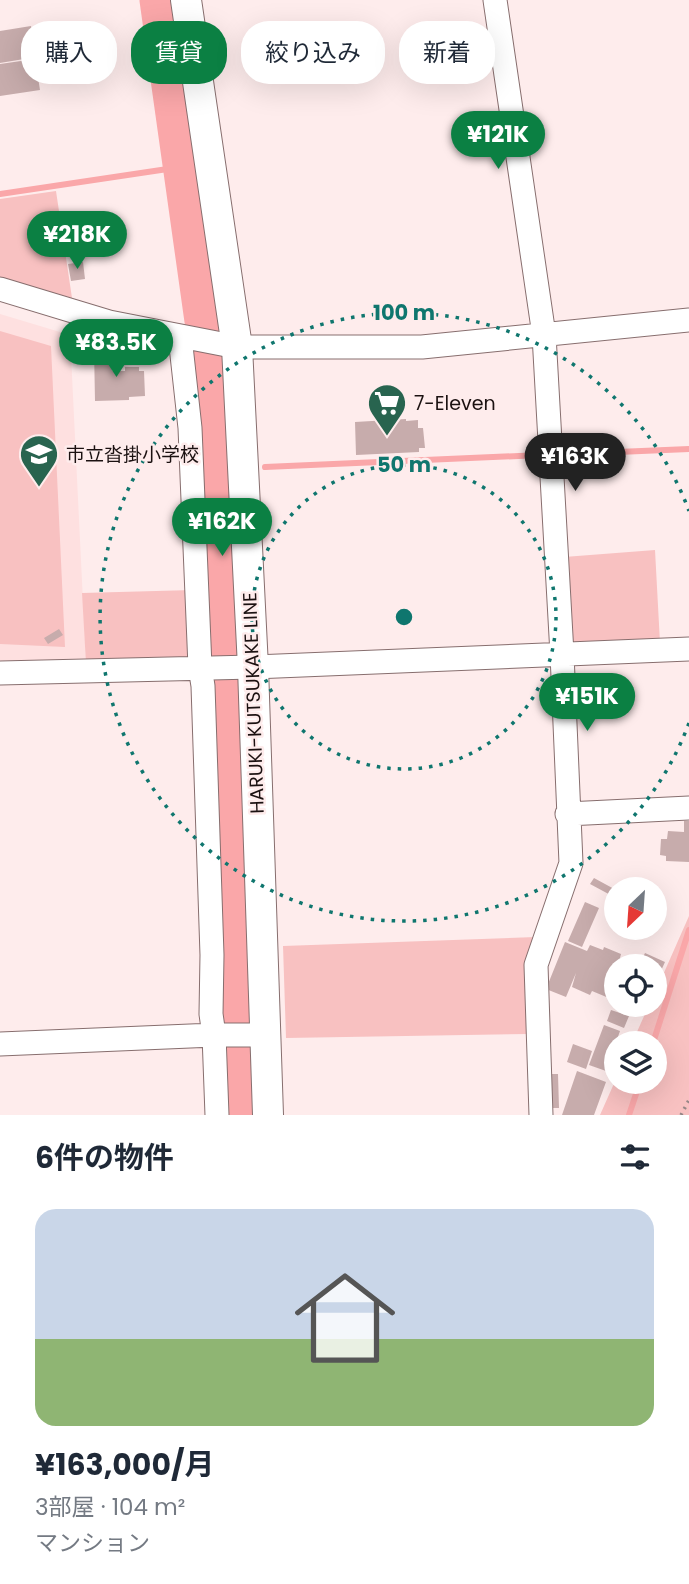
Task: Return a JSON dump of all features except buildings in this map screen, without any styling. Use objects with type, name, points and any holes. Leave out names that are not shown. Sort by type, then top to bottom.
[{"type":"main road","name":"HARUKI-KUTSUKAKE LINE","points":[[186,0],[237,347],[245,667],[268,1115]]},
{"type":"street","points":[[495,0],[544,335],[571,863],[536,965],[541,1115]]},
{"type":"street","points":[[0,289],[109,322],[237,347],[422,347],[689,320]]},
{"type":"street","points":[[180,337],[190,428],[203,667],[212,942],[211,1014],[215,1034],[217,1115]]},
{"type":"street","points":[[0,673],[245,667],[689,649]]},
{"type":"street","points":[[567,814],[689,808]]},
{"type":"street","points":[[0,1044],[215,1034],[264,1035]]},
{"type":"path","points":[[681,1115],[689,1100]]},
{"type":"shaded area","points":[[56,191],[72,298],[0,278],[0,199]]},
{"type":"shaded area","name":"市立沓掛小学校","points":[[0,314],[70,335],[86,664],[0,666]]},
{"type":"shaded area","name":"市立沓掛小学校","points":[[0,331],[51,346],[65,647],[0,644]]},
{"type":"shaded area","points":[[655,550],[660,643],[571,647],[564,557]]},
{"type":"shaded area","points":[[193,590],[195,660],[86,664],[82,593]]},
{"type":"shaded area","points":[[689,916],[689,1115],[600,1115],[609,1094],[667,1094],[667,1031],[637,1031],[644,1017],[667,1017],[667,966]]},
{"type":"shaded area","points":[[536,937],[528,1034],[286,1038],[283,946]]},
{"type":"waterway","points":[[158,0],[203,321]]},
{"type":"waterway","points":[[0,194],[181,167]]},
{"type":"waterway","points":[[209,362],[219,469],[240,1115]]},
{"type":"waterway","points":[[570,454],[689,449]]},
{"type":"waterway","points":[[265,467],[541,455]]},
{"type":"waterway","points":[[219,469],[230,468]]},
{"type":"waterway","points":[[657,1031],[689,930]]},
{"type":"waterway","points":[[629,1115],[636,1094]]},
{"type":"place","name":"7-Eleven","points":[[387,437]]},
{"type":"place","name":"市立沓掛小学校","points":[[39,488]]}]
